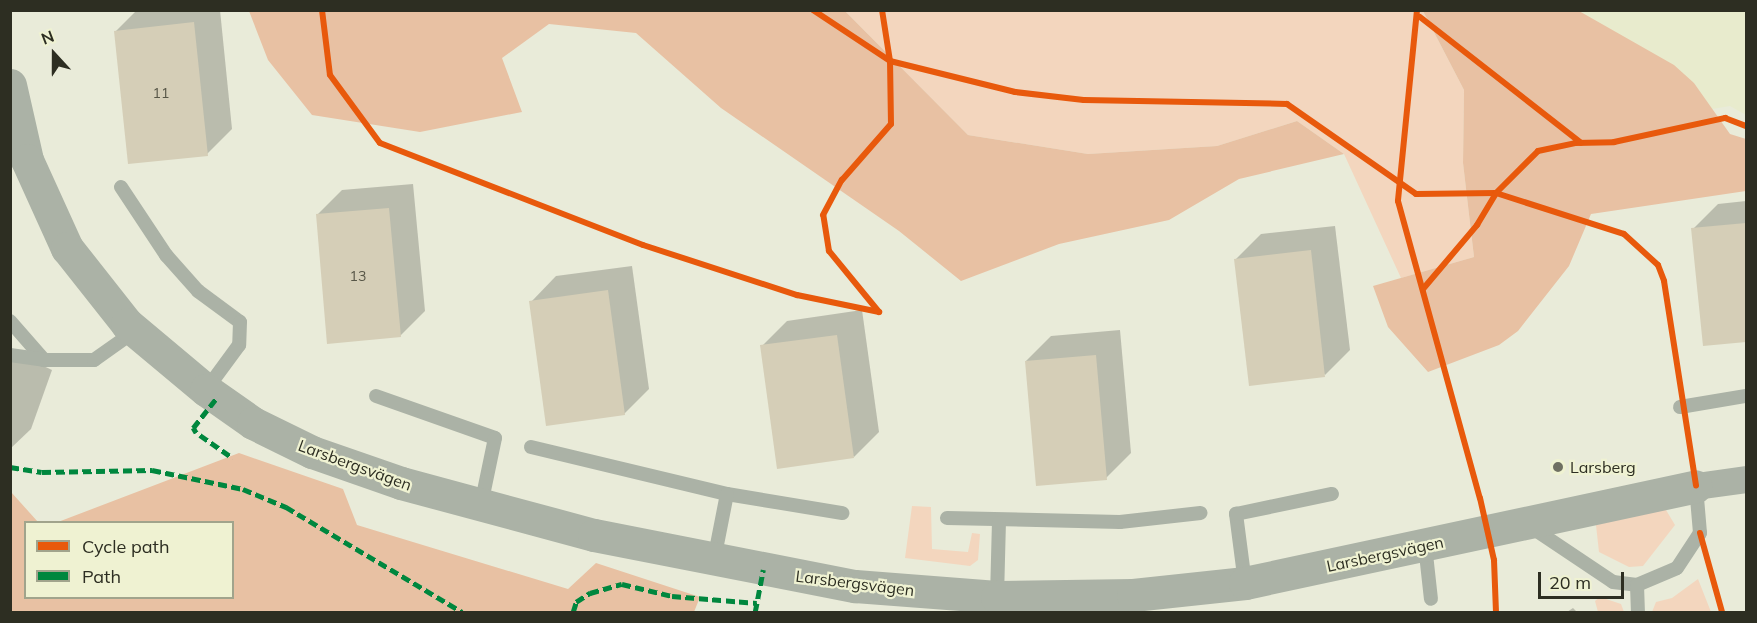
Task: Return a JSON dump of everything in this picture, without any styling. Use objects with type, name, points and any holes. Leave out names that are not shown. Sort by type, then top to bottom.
[{"type":"street","name":"Larsbergsvägen","points":[[10,85],[27,160],[46,207],[91,283],[135,331],[206,390],[253,423],[312,452],[481,505],[714,561],[855,586],[997,597],[1133,595],[1245,583],[1696,486],[1746,479]]},
{"type":"lane","points":[[122,187],[166,255],[198,291],[240,322],[239,345],[206,390]]},
{"type":"lane","points":[[10,321],[44,360]]},
{"type":"lane","points":[[10,355],[44,360],[94,360],[135,331]]},
{"type":"lane","points":[[375,396],[495,438],[481,505]]},
{"type":"lane","points":[[1680,406],[1746,396]]},
{"type":"lane","points":[[531,447],[727,494],[842,513]]},
{"type":"lane","points":[[1524,522],[1613,582],[1637,585],[1677,568],[1700,533],[1696,486]]},
{"type":"lane","points":[[714,561],[727,494]]},
{"type":"lane","points":[[1245,583],[1236,514],[1332,494]]},
{"type":"lane","points":[[947,518],[999,523],[1120,522],[1200,513]]},
{"type":"lane","points":[[997,597],[999,523]]},
{"type":"lane","points":[[1425,545],[1431,599]]},
{"type":"lane","points":[[1637,585],[1638,612]]},
{"type":"shaded area","points":[[249,11],[845,11],[968,135],[1088,154],[1217,146],[1297,121],[1344,154],[1239,179],[1169,220],[1059,244],[961,281],[899,231],[721,108],[636,33],[549,24],[502,58],[522,112],[420,132],[312,115],[268,60]]},
{"type":"shaded area","points":[[845,11],[1423,11],[1464,90],[1463,163],[1474,257],[1401,278],[1344,154],[1297,121],[1217,146],[1088,154],[968,135]]},
{"type":"shaded area","points":[[1423,11],[1579,11],[1674,65],[1694,83],[1730,134],[1746,139],[1746,191],[1591,214],[1569,266],[1518,331],[1499,345],[1428,372],[1388,327],[1373,286],[1474,257],[1463,163],[1464,90]]},
{"type":"shaded area","points":[[1579,11],[1746,11],[1746,115],[1730,106],[1712,109],[1694,83]]},
{"type":"shaded area","points":[[239,453],[343,489],[357,525],[568,589],[596,563],[700,597],[694,612],[11,612],[11,492],[37,521],[24,521],[24,599],[234,599],[234,521],[61,521]]},
{"type":"shaded area","points":[[912,506],[931,507],[932,549],[968,552],[972,533],[980,534],[978,560],[970,566],[905,558]]},
{"type":"shaded area","points":[[1657,510],[1666,510],[1675,525],[1643,566],[1629,567],[1599,552],[1596,525]]},
{"type":"shaded area","points":[[1698,579],[1711,612],[1652,612],[1656,602],[1672,598]]},
{"type":"shaded area","points":[[1600,597],[1621,604],[1624,612],[1598,612],[1595,601]]},
{"type":"building","points":[[194,22],[208,156],[128,164],[114,31]]},
{"type":"building","points":[[389,208],[401,337],[327,344],[316,214]]},
{"type":"building","points":[[1746,223],[1746,342],[1703,346],[1691,228]]},
{"type":"building","points":[[1311,250],[1325,377],[1249,386],[1234,259]]},
{"type":"building","points":[[608,290],[625,415],[546,426],[529,301]]},
{"type":"building","points":[[837,335],[854,458],[777,469],[760,345]]},
{"type":"building","points":[[1096,355],[1107,480],[1036,486],[1025,361]]},
{"type":"marked path","points":[[196,433],[193,428],[217,397]]},
{"type":"marked path","points":[[200,435],[233,458]]},
{"type":"marked path","points":[[10,467],[42,472],[152,470],[243,489],[286,507],[462,612]]},
{"type":"marked path","points":[[755,612],[763,570]]},
{"type":"marked path","points":[[573,612],[576,602],[590,593],[622,584],[672,596],[757,603]]},
{"type":"cycle path","points":[[322,10],[330,75],[380,143],[643,245],[797,295],[879,312]]},
{"type":"cycle path","points":[[813,10],[890,61],[1015,92],[1084,100],[1287,104],[1416,194],[1496,193],[1538,151],[1575,143],[1614,142],[1725,118],[1746,126]]},
{"type":"cycle path","points":[[879,312],[829,251],[823,215],[842,180],[891,124],[890,61],[882,10]]},
{"type":"cycle path","points":[[1417,10],[1398,201],[1480,498],[1494,560],[1496,612]]},
{"type":"cycle path","points":[[1420,17],[1581,143]]},
{"type":"cycle path","points":[[1423,289],[1477,225],[1496,193],[1624,234],[1658,265],[1664,281],[1696,486]]},
{"type":"cycle path","points":[[1700,533],[1722,612]]},
{"type":"place","name":"Larsberg","points":[[1558,467]]}]
